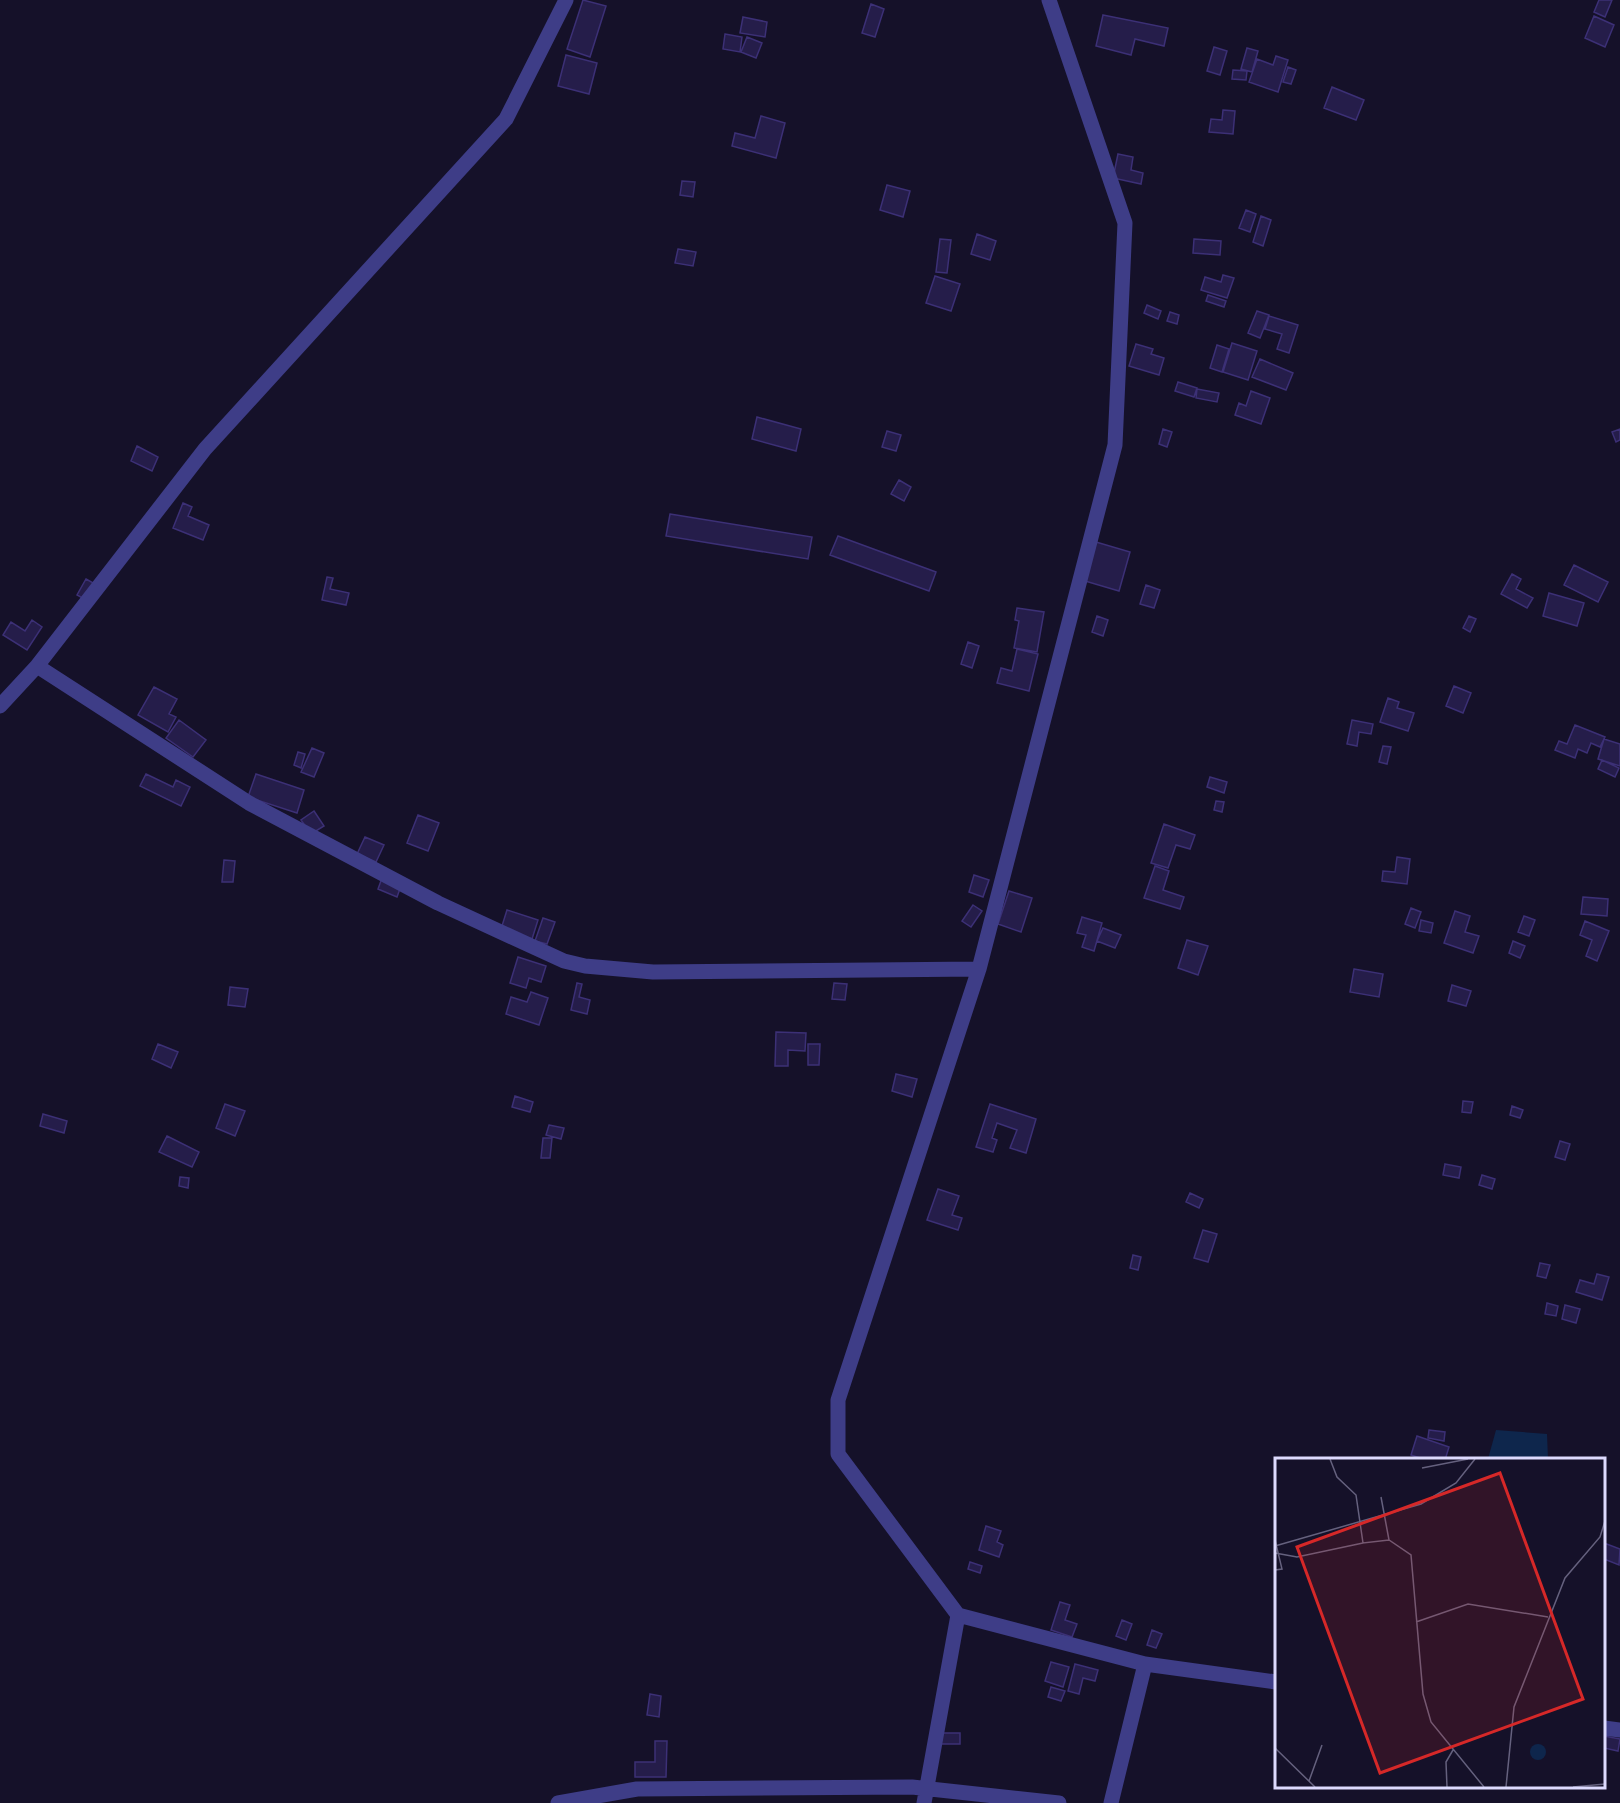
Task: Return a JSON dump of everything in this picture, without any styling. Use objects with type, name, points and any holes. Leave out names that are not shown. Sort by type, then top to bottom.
[{"type":"street","points":[[0,706],[37,666],[205,449],[506,119],[566,0]]},
{"type":"street","points":[[1049,0],[1125,223],[1115,445],[979,969],[838,1400],[838,1454],[958,1616],[1145,1664],[1275,1682]]},
{"type":"street","points":[[37,666],[249,803],[438,903],[564,961],[585,966],[653,972],[693,969],[979,969]]},
{"type":"street","points":[[925,1797],[958,1616]]},
{"type":"street","points":[[1110,1803],[1145,1664]]},
{"type":"street","points":[[1605,1728],[1620,1730]]},
{"type":"street","points":[[558,1803],[637,1789],[912,1788],[925,1797],[1059,1803]]},
{"type":"water","points":[[1496,1430],[1547,1434],[1548,1458],[1488,1458]]},
{"type":"building","points":[[583,0],[606,6],[590,57],[567,49]]},
{"type":"building","points":[[1599,0],[1612,0],[1605,17],[1594,12]]},
{"type":"building","points":[[871,4],[884,9],[875,37],[862,33]]},
{"type":"building","points":[[1103,15],[1168,28],[1164,46],[1135,39],[1131,55],[1096,46]]},
{"type":"building","points":[[1594,16],[1614,25],[1605,47],[1585,38]]},
{"type":"building","points":[[743,17],[767,22],[765,37],[740,33]]},
{"type":"building","points":[[725,34],[742,37],[740,52],[723,49]]},
{"type":"building","points":[[747,37],[762,43],[756,58],[741,52]]},
{"type":"building","points":[[1214,47],[1227,51],[1220,75],[1207,71]]},
{"type":"building","points":[[1247,48],[1258,51],[1252,72],[1241,69]]},
{"type":"building","points":[[566,55],[597,63],[589,94],[558,86]]},
{"type":"building","points":[[1276,56],[1288,60],[1278,92],[1249,82],[1257,59],[1273,65]]},
{"type":"building","points":[[1288,67],[1296,70],[1291,84],[1283,82]]},
{"type":"building","points":[[1233,70],[1247,71],[1246,80],[1232,79]]},
{"type":"building","points":[[1332,87],[1364,100],[1356,120],[1324,108]]},
{"type":"building","points":[[1223,110],[1235,111],[1233,134],[1209,132],[1211,119],[1222,120]]},
{"type":"building","points":[[761,116],[785,123],[776,158],[732,146],[735,133],[755,138]]},
{"type":"building","points":[[1118,154],[1133,157],[1131,170],[1143,173],[1141,184],[1113,178]]},
{"type":"building","points":[[682,181],[695,182],[693,197],[680,195]]},
{"type":"building","points":[[887,185],[910,191],[903,217],[880,210]]},
{"type":"building","points":[[1246,210],[1256,214],[1250,232],[1239,228]]},
{"type":"building","points":[[1261,216],[1271,220],[1263,246],[1253,242]]},
{"type":"building","points":[[977,234],[996,241],[990,260],[971,254]]},
{"type":"building","points":[[940,239],[951,240],[947,273],[936,272]]},
{"type":"building","points":[[1194,239],[1221,241],[1220,255],[1193,253]]},
{"type":"building","points":[[678,249],[696,252],[693,266],[675,263]]},
{"type":"building","points":[[1223,275],[1234,278],[1227,298],[1201,290],[1205,277],[1221,282]]},
{"type":"building","points":[[935,276],[960,284],[951,311],[926,303]]},
{"type":"building","points":[[1208,295],[1226,301],[1224,307],[1206,301]]},
{"type":"building","points":[[1147,305],[1161,311],[1158,319],[1144,313]]},
{"type":"building","points":[[1257,311],[1269,315],[1260,338],[1248,333]]},
{"type":"building","points":[[1170,312],[1179,315],[1177,324],[1167,321]]},
{"type":"building","points":[[1269,316],[1298,325],[1289,353],[1277,349],[1282,334],[1265,329]]},
{"type":"building","points":[[1232,343],[1257,351],[1248,380],[1223,372]]},
{"type":"building","points":[[1136,344],[1153,349],[1151,354],[1164,358],[1159,375],[1129,366]]},
{"type":"building","points":[[1217,345],[1229,349],[1222,372],[1210,368]]},
{"type":"building","points":[[1260,359],[1293,373],[1286,390],[1252,377]]},
{"type":"building","points":[[1178,382],[1197,388],[1194,397],[1175,391]]},
{"type":"building","points":[[1197,389],[1219,393],[1217,402],[1196,398]]},
{"type":"building","points":[[1251,391],[1270,398],[1261,424],[1235,415],[1239,403],[1246,406]]},
{"type":"building","points":[[757,417],[801,429],[796,451],[752,439]]},
{"type":"building","points":[[1163,429],[1172,432],[1167,447],[1159,444]]},
{"type":"building","points":[[1620,429],[1620,440],[1616,442],[1612,432]]},
{"type":"building","points":[[887,431],[901,435],[896,451],[882,447]]},
{"type":"building","points":[[137,446],[158,457],[152,471],[131,461]]},
{"type":"building","points":[[899,480],[911,487],[904,501],[891,494]]},
{"type":"building","points":[[183,503],[192,507],[188,516],[209,525],[203,540],[173,528]]},
{"type":"building","points":[[670,514],[812,537],[808,559],[666,536]]},
{"type":"building","points":[[838,536],[936,572],[929,591],[830,555]]},
{"type":"building","points":[[1096,542],[1130,552],[1119,591],[1085,581]]},
{"type":"building","points":[[1574,565],[1608,582],[1598,602],[1564,585]]},
{"type":"building","points":[[1512,574],[1521,579],[1516,589],[1533,598],[1527,608],[1501,594]]},
{"type":"building","points":[[327,577],[333,578],[330,589],[349,593],[346,605],[322,600]]},
{"type":"building","points":[[86,579],[95,584],[86,600],[77,595]]},
{"type":"building","points":[[1146,585],[1160,590],[1154,608],[1140,604]]},
{"type":"building","points":[[1549,593],[1584,603],[1577,626],[1543,616]]},
{"type":"building","points":[[1017,608],[1044,612],[1037,652],[1014,648],[1019,621],[1015,620]]},
{"type":"building","points":[[1097,616],[1108,620],[1103,636],[1092,632]]},
{"type":"building","points":[[1469,616],[1476,619],[1470,632],[1463,628]]},
{"type":"building","points":[[32,620],[42,627],[27,650],[3,635],[11,622],[25,631]]},
{"type":"building","points":[[968,642],[979,646],[972,668],[961,664]]},
{"type":"building","points":[[1017,649],[1038,654],[1029,691],[997,683],[1001,668],[1012,671]]},
{"type":"building","points":[[1454,686],[1471,693],[1463,713],[1446,706]]},
{"type":"building","points":[[154,687],[177,699],[169,714],[176,717],[168,732],[138,715]]},
{"type":"building","points":[[1388,698],[1399,702],[1397,708],[1414,713],[1408,731],[1380,722]]},
{"type":"building","points":[[179,720],[206,740],[193,757],[166,738]]},
{"type":"building","points":[[1352,720],[1373,724],[1371,734],[1359,732],[1357,746],[1347,744]]},
{"type":"building","points":[[1575,725],[1605,737],[1600,747],[1591,743],[1587,753],[1578,749],[1575,758],[1555,750],[1559,741],[1567,744]]},
{"type":"building","points":[[1604,739],[1620,744],[1620,766],[1598,759]]},
{"type":"building","points":[[1383,746],[1391,747],[1387,764],[1379,762]]},
{"type":"building","points":[[312,748],[324,753],[314,777],[301,772]]},
{"type":"building","points":[[298,752],[305,754],[301,768],[294,765]]},
{"type":"building","points":[[1602,760],[1619,768],[1615,777],[1598,769]]},
{"type":"building","points":[[146,774],[173,787],[176,780],[190,787],[181,806],[140,786]]},
{"type":"building","points":[[256,774],[304,790],[297,813],[248,797]]},
{"type":"building","points":[[1210,777],[1227,782],[1224,793],[1207,787]]},
{"type":"building","points":[[1216,801],[1224,802],[1222,812],[1214,810]]},
{"type":"building","points":[[314,811],[324,826],[311,834],[301,820]]},
{"type":"building","points":[[418,815],[439,823],[428,851],[407,843]]},
{"type":"building","points":[[1164,824],[1195,835],[1190,849],[1176,845],[1168,868],[1151,863]]},
{"type":"building","points":[[365,837],[384,845],[376,862],[357,854]]},
{"type":"building","points":[[1397,857],[1410,859],[1407,884],[1382,881],[1383,871],[1395,872]]},
{"type":"building","points":[[224,860],[235,861],[233,882],[222,882]]},
{"type":"building","points":[[1155,866],[1169,871],[1163,890],[1184,897],[1180,909],[1144,898]]},
{"type":"building","points":[[974,875],[989,880],[983,897],[969,892]]},
{"type":"building","points":[[382,878],[401,886],[397,897],[378,889]]},
{"type":"building","points":[[1009,891],[1032,898],[1021,932],[998,924]]},
{"type":"building","points":[[1583,897],[1608,899],[1607,916],[1581,914]]},
{"type":"building","points":[[973,905],[982,911],[971,927],[962,921]]},
{"type":"building","points":[[1411,908],[1421,912],[1415,928],[1405,924]]},
{"type":"building","points":[[507,910],[538,920],[532,939],[501,929]]},
{"type":"building","points":[[1455,911],[1470,916],[1465,932],[1479,936],[1473,953],[1444,943]]},
{"type":"building","points":[[1524,916],[1535,920],[1529,936],[1518,932]]},
{"type":"building","points":[[1082,917],[1102,923],[1094,951],[1082,947],[1086,935],[1077,933]]},
{"type":"building","points":[[543,918],[555,922],[547,944],[535,941]]},
{"type":"building","points":[[1421,920],[1433,923],[1431,933],[1419,931]]},
{"type":"building","points":[[1585,921],[1609,931],[1597,961],[1586,956],[1592,940],[1580,935]]},
{"type":"building","points":[[1103,928],[1121,935],[1115,948],[1097,941]]},
{"type":"building","points":[[1187,940],[1208,946],[1198,975],[1178,968]]},
{"type":"building","points":[[1513,941],[1525,946],[1520,958],[1509,953]]},
{"type":"building","points":[[518,957],[546,966],[541,982],[529,978],[526,988],[510,983]]},
{"type":"building","points":[[1354,969],[1383,974],[1379,997],[1350,992]]},
{"type":"building","points":[[577,983],[582,984],[579,997],[590,1000],[587,1014],[571,1010]]},
{"type":"building","points":[[834,983],[847,984],[845,1000],[832,999]]},
{"type":"building","points":[[1452,985],[1471,991],[1466,1006],[1448,1001]]},
{"type":"building","points":[[230,987],[248,989],[245,1007],[228,1005]]},
{"type":"building","points":[[531,992],[548,998],[539,1025],[506,1014],[511,997],[527,1002]]},
{"type":"building","points":[[776,1032],[806,1033],[805,1051],[788,1050],[788,1066],[775,1066]]},
{"type":"building","points":[[158,1044],[178,1052],[171,1068],[152,1059]]},
{"type":"building","points":[[808,1044],[820,1044],[819,1065],[808,1065]]},
{"type":"building","points":[[896,1074],[917,1079],[912,1097],[892,1091]]},
{"type":"building","points":[[515,1096],[533,1102],[530,1112],[512,1107]]},
{"type":"building","points":[[1463,1101],[1473,1102],[1471,1113],[1462,1112]]},
{"type":"building","points":[[225,1104],[245,1111],[235,1136],[216,1128]]},
{"type":"building","points":[[990,1104],[1036,1119],[1026,1153],[1010,1148],[1017,1130],[997,1123],[992,1138],[997,1140],[993,1152],[976,1147]]},
{"type":"building","points":[[1512,1106],[1523,1110],[1520,1118],[1510,1115]]},
{"type":"building","points":[[43,1114],[67,1121],[64,1133],[40,1126]]},
{"type":"building","points":[[549,1125],[564,1128],[561,1139],[546,1135]]},
{"type":"building","points":[[167,1136],[199,1152],[192,1167],[159,1152]]},
{"type":"building","points":[[543,1138],[552,1138],[550,1158],[541,1158]]},
{"type":"building","points":[[1560,1141],[1570,1144],[1565,1160],[1555,1157]]},
{"type":"building","points":[[1445,1164],[1461,1167],[1459,1178],[1443,1175]]},
{"type":"building","points":[[1482,1175],[1495,1179],[1492,1189],[1479,1185]]},
{"type":"building","points":[[180,1177],[189,1178],[188,1188],[179,1186]]},
{"type":"building","points":[[938,1189],[959,1196],[952,1215],[962,1218],[958,1230],[927,1220]]},
{"type":"building","points":[[1190,1193],[1203,1199],[1199,1208],[1186,1202]]},
{"type":"building","points":[[1203,1230],[1217,1234],[1208,1262],[1194,1258]]},
{"type":"building","points":[[1133,1255],[1141,1257],[1138,1270],[1130,1268]]},
{"type":"building","points":[[1540,1263],[1550,1265],[1546,1278],[1537,1276]]},
{"type":"building","points":[[1597,1274],[1609,1277],[1602,1300],[1576,1292],[1580,1280],[1594,1284]]},
{"type":"building","points":[[1547,1303],[1558,1306],[1556,1316],[1545,1314]]},
{"type":"building","points":[[1565,1305],[1580,1309],[1576,1323],[1562,1319]]},
{"type":"building","points":[[1429,1430],[1445,1432],[1444,1441],[1428,1438]]},
{"type":"building","points":[[1417,1436],[1449,1447],[1446,1458],[1420,1458],[1411,1455]]},
{"type":"building","points":[[986,1526],[1001,1531],[997,1542],[1003,1545],[999,1557],[979,1550]]},
{"type":"building","points":[[1605,1543],[1620,1549],[1619,1565],[1605,1559]]},
{"type":"building","points":[[970,1562],[982,1566],[980,1573],[968,1569]]},
{"type":"building","points":[[1060,1602],[1070,1605],[1065,1620],[1077,1624],[1072,1637],[1051,1630]]},
{"type":"building","points":[[1122,1620],[1132,1624],[1126,1640],[1116,1636]]},
{"type":"building","points":[[1152,1630],[1162,1634],[1156,1648],[1147,1645]]},
{"type":"building","points":[[1051,1662],[1069,1667],[1063,1687],[1045,1681]]},
{"type":"building","points":[[1075,1664],[1098,1670],[1095,1681],[1083,1678],[1079,1694],[1068,1691]]},
{"type":"building","points":[[1051,1687],[1065,1691],[1061,1701],[1048,1697]]},
{"type":"building","points":[[650,1694],[661,1696],[659,1717],[647,1715]]},
{"type":"building","points":[[940,1733],[960,1733],[960,1744],[940,1744]]},
{"type":"building","points":[[1605,1736],[1620,1739],[1618,1751],[1605,1748]]},
{"type":"building","points":[[655,1741],[667,1741],[666,1777],[635,1777],[635,1762],[655,1762]]}]
